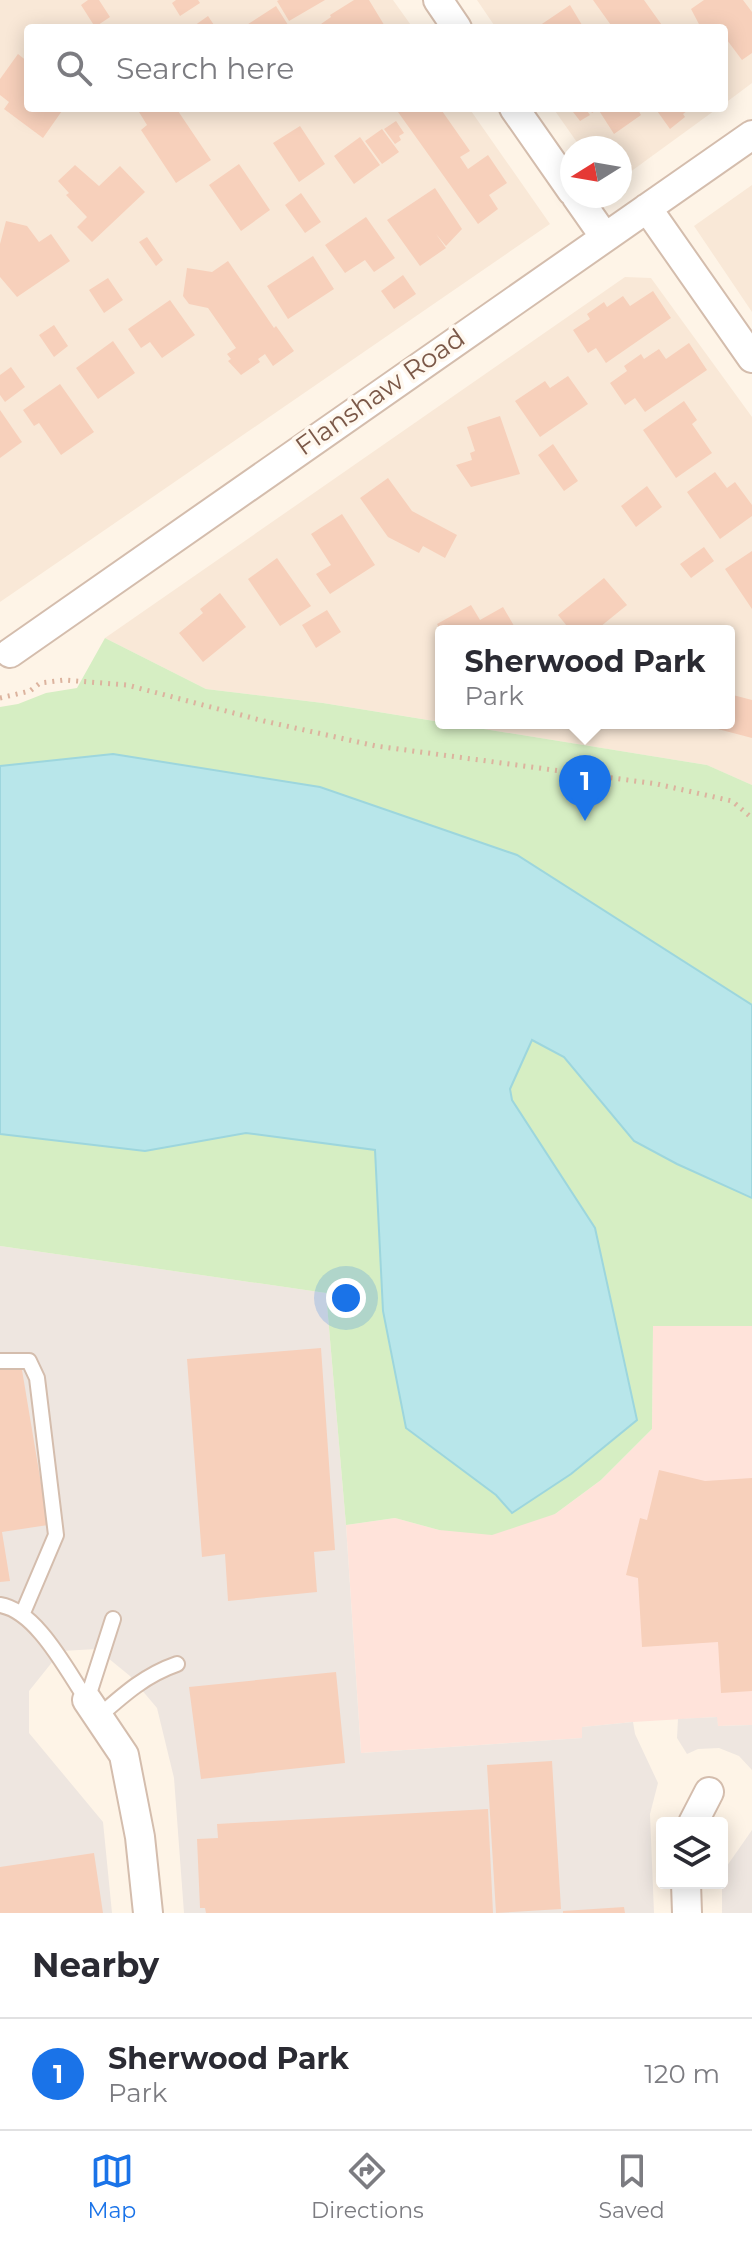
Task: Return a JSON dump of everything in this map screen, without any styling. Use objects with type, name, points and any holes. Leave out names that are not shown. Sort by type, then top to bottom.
[{"type":"street","points":[[438,0],[454,24]]},
{"type":"street","points":[[517,112],[560,174]]},
{"type":"street","name":"Flanshaw Road","points":[[5,655],[752,135]]},
{"type":"street","points":[[584,208],[604,236]]},
{"type":"street","points":[[647,208],[752,358]]},
{"type":"street","points":[[93,1709],[124,1755],[140,1837],[148,1913]]},
{"type":"street","points":[[696,1817],[709,1792]]},
{"type":"street","points":[[686,1889],[687,1913]]},
{"type":"lane","points":[[0,1361],[29,1361],[37,1378],[56,1535],[22,1615]]},
{"type":"lane","points":[[0,1605],[33,1622],[93,1709]]},
{"type":"lane","points":[[93,1709],[113,1619]]},
{"type":"lane","points":[[93,1709],[156,1671],[177,1664]]},
{"type":"path","points":[[0,698],[30,691],[40,683],[64,680],[127,685],[376,746],[669,786],[732,801],[752,818]]},
{"type":"shaded area","points":[[0,0],[393,0],[410,24],[24,24],[24,112],[472,112],[550,224],[0,602]]},
{"type":"shaded area","points":[[477,0],[752,0],[752,83],[728,101],[728,24],[493,24]]},
{"type":"shaded area","points":[[556,112],[713,112],[632,171],[632,136],[573,136]]},
{"type":"shaded area","points":[[752,185],[752,312],[694,226]]},
{"type":"shaded area","points":[[625,277],[651,278],[752,417],[752,785],[707,765],[484,729],[735,729],[735,625],[435,625],[435,721],[206,689],[105,638]]},
{"type":"shaded area","points":[[0,1246],[326,1293],[361,1753],[582,1738],[582,1727],[633,1722],[635,1734],[658,1783],[650,1814],[654,1913],[184,1913],[174,1778],[157,1708],[130,1676],[97,1649],[61,1651],[29,1691],[29,1733],[103,1822],[112,1913],[0,1913]]},
{"type":"shaded area","points":[[653,1326],[752,1326],[752,1725],[718,1726],[716,1717],[633,1722],[583,1727],[583,1738],[361,1753],[346,1525],[395,1518],[439,1530],[555,1514],[601,1480],[652,1429]]},
{"type":"shaded area","points":[[717,1717],[718,1726],[752,1725],[752,1770],[739,1756],[719,1748],[698,1749],[687,1754],[677,1738],[678,1719]]},
{"type":"shaded area","points":[[752,1830],[752,1913],[722,1913],[722,1889],[728,1889],[728,1864]]},
{"type":"green space","points":[[105,638],[206,689],[435,721],[435,729],[484,729],[707,765],[752,785],[752,1005],[621,921],[113,754],[0,766],[0,707],[46,693],[77,688]]},
{"type":"green space","points":[[0,921],[313,932],[496,1495],[511,1513],[571,1474],[637,1419],[595,1228],[512,1100],[510,1089],[532,1040],[564,1057],[634,1141],[752,1198],[752,1326],[653,1326],[652,1429],[601,1480],[555,1514],[492,1535],[439,1530],[395,1518],[346,1525],[326,1293],[0,1246]]},
{"type":"water","points":[[113,754],[320,787],[517,855],[752,1005],[752,1198],[634,1141],[564,1057],[532,1040],[510,1089],[512,1100],[595,1228],[637,1420],[571,1474],[512,1513],[496,1495],[406,1428],[383,1311],[375,1150],[246,1133],[145,1151],[0,1134],[0,766]]},
{"type":"building","points":[[88,0],[99,0],[110,17],[100,24],[93,24],[81,5]]},
{"type":"building","points":[[176,0],[198,0],[200,3],[180,16],[172,3]]},
{"type":"building","points":[[279,0],[325,0],[289,21]]},
{"type":"building","points":[[354,0],[369,0],[384,24],[321,24]]},
{"type":"building","points":[[593,0],[644,0],[661,24],[610,24]]},
{"type":"building","points":[[704,0],[743,0],[752,12],[752,53],[742,60],[728,41],[728,24],[699,24],[691,9]]},
{"type":"building","points":[[570,5],[581,24],[542,24]]},
{"type":"building","points":[[276,6],[287,24],[248,24]]},
{"type":"building","points":[[208,16],[213,24],[197,24]]},
{"type":"building","points":[[18,54],[24,59],[24,112],[61,112],[43,138],[4,109],[9,102],[0,95],[0,79]]},
{"type":"building","points":[[139,112],[179,112],[211,160],[176,183],[141,130],[147,125]]},
{"type":"building","points":[[398,112],[443,112],[470,151],[460,157],[468,169],[488,155],[507,183],[489,195],[498,209],[478,224]]},
{"type":"building","points":[[573,112],[588,112],[590,115],[580,121]]},
{"type":"building","points":[[600,112],[639,112],[641,115],[614,134]]},
{"type":"building","points":[[658,112],[686,112],[685,117],[670,129]]},
{"type":"building","points":[[396,121],[404,133],[395,144],[384,129]]},
{"type":"building","points":[[300,126],[325,164],[299,182],[273,143]]},
{"type":"building","points":[[382,129],[399,152],[382,164],[365,141]]},
{"type":"building","points":[[360,137],[380,165],[354,184],[334,156]]},
{"type":"building","points":[[239,164],[270,210],[241,231],[209,185]]},
{"type":"building","points":[[75,165],[99,186],[120,166],[145,192],[92,242],[77,227],[87,217],[66,195],[69,193],[58,181]]},
{"type":"building","points":[[435,188],[462,229],[446,246],[436,234],[446,248],[420,266],[387,220]]},
{"type":"building","points":[[301,193],[321,222],[305,233],[285,205]]},
{"type":"building","points":[[366,217],[395,258],[374,272],[365,260],[345,273],[325,245]]},
{"type":"building","points":[[6,221],[27,226],[39,242],[51,234],[70,261],[17,297],[0,277],[0,244]]},
{"type":"building","points":[[147,237],[163,260],[156,266],[139,242]]},
{"type":"building","points":[[313,256],[334,289],[288,319],[267,286]]},
{"type":"building","points":[[228,261],[274,328],[276,326],[294,351],[273,366],[265,354],[258,359],[260,362],[241,375],[228,361],[231,359],[227,354],[236,348],[208,308],[189,304],[183,296],[187,268],[212,272]]},
{"type":"building","points":[[403,275],[416,294],[394,309],[381,291]]},
{"type":"building","points":[[108,278],[123,300],[104,313],[89,290]]},
{"type":"building","points":[[653,291],[671,318],[606,363],[596,348],[588,353],[573,330],[590,319],[587,314],[604,302],[607,307],[623,296],[630,306]]},
{"type":"building","points":[[170,300],[195,335],[162,358],[150,342],[141,348],[128,329]]},
{"type":"building","points":[[54,325],[68,346],[54,357],[39,335]]},
{"type":"building","points":[[113,341],[135,373],[98,399],[76,368]]},
{"type":"building","points":[[689,343],[707,370],[645,412],[635,398],[625,405],[610,383],[627,371],[624,366],[641,354],[644,359],[659,349],[666,359]]},
{"type":"building","points":[[11,367],[25,387],[5,402],[0,395],[0,375]]},
{"type":"building","points":[[568,376],[588,404],[540,437],[515,401],[545,381],[550,388]]},
{"type":"building","points":[[60,384],[94,432],[61,455],[39,423],[34,426],[23,410]]},
{"type":"building","points":[[684,401],[697,420],[692,424],[712,453],[676,478],[643,430]]},
{"type":"building","points":[[0,410],[22,442],[0,458]]},
{"type":"building","points":[[500,416],[520,474],[471,487],[456,465],[472,460],[470,453],[475,451],[467,427]]},
{"type":"building","points":[[553,444],[578,481],[564,491],[538,455]]},
{"type":"building","points":[[715,472],[727,488],[735,482],[752,505],[752,516],[720,539],[687,492]]},
{"type":"building","points":[[388,478],[412,511],[457,535],[445,558],[423,546],[419,553],[388,537],[360,498]]},
{"type":"building","points":[[647,486],[662,507],[636,527],[621,506]]},
{"type":"building","points":[[342,514],[375,565],[330,594],[316,574],[331,565],[311,534]]},
{"type":"building","points":[[704,547],[714,561],[691,578],[680,564]]},
{"type":"building","points":[[752,551],[752,609],[725,569]]},
{"type":"building","points":[[277,558],[311,606],[280,626],[248,579]]},
{"type":"building","points":[[604,578],[627,605],[602,625],[566,625],[558,615]]},
{"type":"building","points":[[220,593],[246,627],[203,662],[179,633],[203,613],[200,609]]},
{"type":"building","points":[[471,605],[480,620],[503,607],[514,625],[438,625]]},
{"type":"building","points":[[327,610],[341,632],[316,648],[302,625]]},
{"type":"building","points":[[735,696],[752,700],[752,738],[718,729],[735,729]]},
{"type":"building","points":[[321,1348],[335,1550],[314,1552],[317,1592],[228,1601],[225,1554],[202,1557],[187,1359]]},
{"type":"building","points":[[21,1364],[48,1525],[2,1532],[10,1581],[0,1582],[0,1368]]},
{"type":"building","points":[[659,1470],[705,1481],[752,1478],[752,1691],[721,1693],[718,1642],[642,1647],[638,1578],[626,1575],[640,1518],[647,1520]]},
{"type":"building","points":[[336,1672],[345,1763],[201,1779],[189,1687]]},
{"type":"building","points":[[552,1761],[561,1909],[496,1913],[487,1765]]},
{"type":"building","points":[[488,1809],[493,1913],[206,1913],[205,1908],[200,1908],[197,1839],[218,1838],[217,1824]]},
{"type":"building","points":[[94,1853],[103,1913],[0,1913],[0,1867]]},
{"type":"building","points":[[624,1907],[625,1913],[563,1913],[563,1911]]},
{"type":"place","name":"Sherwood Park","points":[[585,821]]}]
